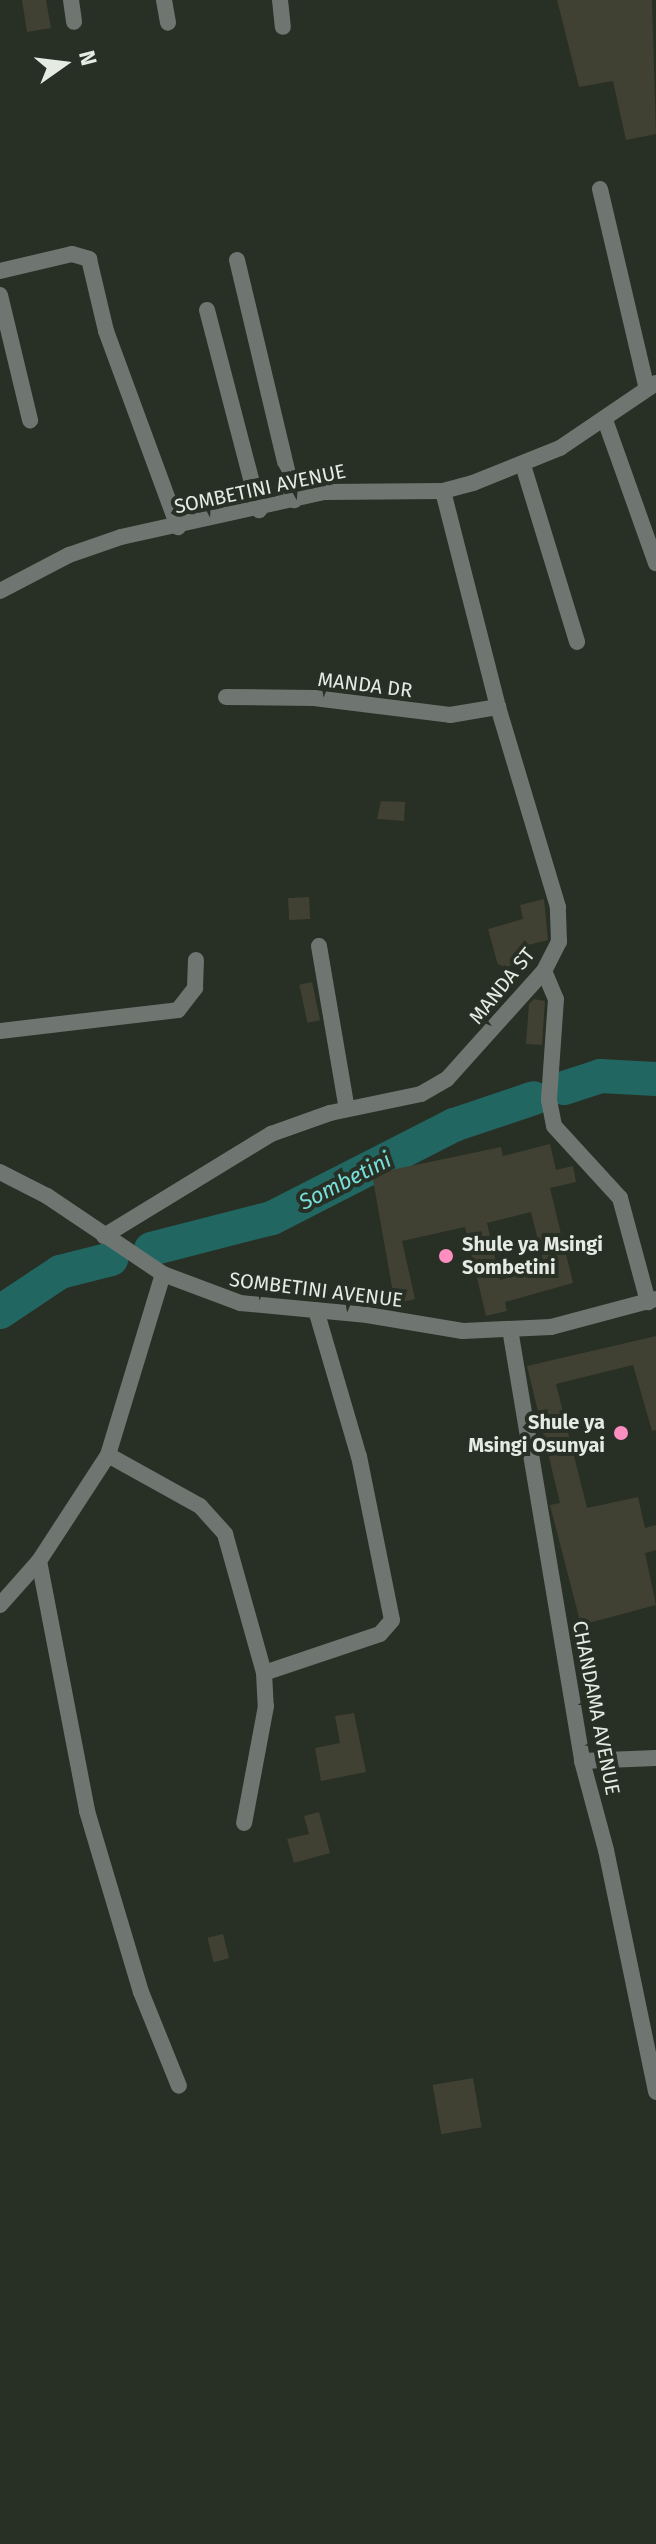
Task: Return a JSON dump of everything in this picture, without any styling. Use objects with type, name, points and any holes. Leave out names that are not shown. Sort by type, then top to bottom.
[{"type":"street","points":[[71,0],[74,22]]},
{"type":"street","points":[[164,0],[168,23]]},
{"type":"street","points":[[280,0],[283,27]]},
{"type":"street","points":[[600,189],[652,386]]},
{"type":"street","points":[[0,271],[72,254],[89,259],[106,331],[178,527]]},
{"type":"street","points":[[237,260],[294,500]]},
{"type":"street","points":[[1,304],[30,420]]},
{"type":"street","points":[[207,310],[259,510]]},
{"type":"street","name":"SOMBETINI AVENUE","points":[[0,591],[92,545],[343,489],[443,491],[523,465],[605,420],[652,386]]},
{"type":"street","points":[[605,420],[656,563]]},
{"type":"street","points":[[523,465],[577,642]]},
{"type":"street","name":"MANDA ST","points":[[104,1236],[239,1150],[347,1109],[402,1100],[447,1079],[544,971],[559,942],[558,907],[498,707],[443,491]]},
{"type":"street","name":"MANDA DR","points":[[226,697],[314,698],[450,715],[498,707]]},
{"type":"street","points":[[319,946],[347,1109]]},
{"type":"street","points":[[0,1031],[178,1010],[195,988],[196,960]]},
{"type":"street","points":[[544,971],[556,999],[549,1100],[554,1126],[620,1198],[652,1300]]},
{"type":"street","name":"SOMBETINI AVENUE","points":[[0,1172],[47,1196],[163,1274],[240,1303],[316,1310],[463,1331],[551,1327],[652,1300]]},
{"type":"street","points":[[0,1605],[39,1561],[108,1455],[163,1274]]},
{"type":"street","points":[[264,1673],[380,1634],[392,1620],[359,1457],[316,1310]]},
{"type":"street","name":"CHANDAMA AVENUE","points":[[510,1329],[582,1761],[606,1850],[656,2092]]},
{"type":"street","points":[[108,1455],[216,1519],[231,1550],[264,1673],[261,1751],[244,1823]]},
{"type":"street","points":[[39,1561],[87,1811],[141,1992],[179,2086]]},
{"type":"street","points":[[582,1761],[656,1758]]},
{"type":"building","points":[[22,0],[46,0],[51,28],[27,32]]},
{"type":"building","points":[[557,0],[652,0],[656,134],[626,140],[613,81],[579,87]]},
{"type":"building","points":[[381,801],[405,802],[404,821],[377,819]]},
{"type":"building","points":[[309,897],[310,919],[289,920],[288,898]]},
{"type":"building","points":[[544,899],[548,940],[524,946],[529,960],[499,969],[488,929],[523,919],[520,905]]},
{"type":"building","points":[[312,982],[320,1020],[307,1023],[299,985]]},
{"type":"building","points":[[534,999],[545,1001],[542,1045],[526,1044],[529,1004]]},
{"type":"building","points":[[550,1144],[556,1170],[573,1166],[576,1182],[550,1188],[573,1283],[505,1302],[507,1311],[486,1316],[465,1227],[402,1241],[415,1299],[395,1304],[372,1174],[501,1147],[503,1156]],"holes":[[[531,1212],[545,1268],[500,1280],[487,1223]]]},
{"type":"building","points":[[656,1336],[656,1430],[652,1431],[633,1365],[556,1384],[587,1508],[638,1497],[645,1528],[656,1525],[656,1550],[645,1553],[656,1605],[581,1625],[550,1505],[560,1503],[527,1366]]},
{"type":"building","points":[[354,1713],[366,1772],[321,1781],[315,1748],[340,1743],[335,1716]]},
{"type":"building","points":[[319,1812],[330,1853],[294,1863],[287,1839],[309,1834],[304,1816]]},
{"type":"building","points":[[223,1934],[229,1958],[214,1962],[207,1938]]},
{"type":"building","points":[[473,2078],[482,2127],[441,2134],[433,2085]]},
{"type":"waterway","name":"Sombetini","points":[[564,1088],[600,1076],[656,1079]]},
{"type":"waterway","name":"Sombetini","points":[[151,1249],[272,1218],[454,1125],[534,1098]]},
{"type":"waterway","name":"Sombetini","points":[[0,1312],[60,1272],[111,1259]]},
{"type":"place","name":"Shule ya Msingi Sombetini","points":[[446,1256]]},
{"type":"place","name":"Shule ya Msingi Osunyai","points":[[621,1433]]}]
